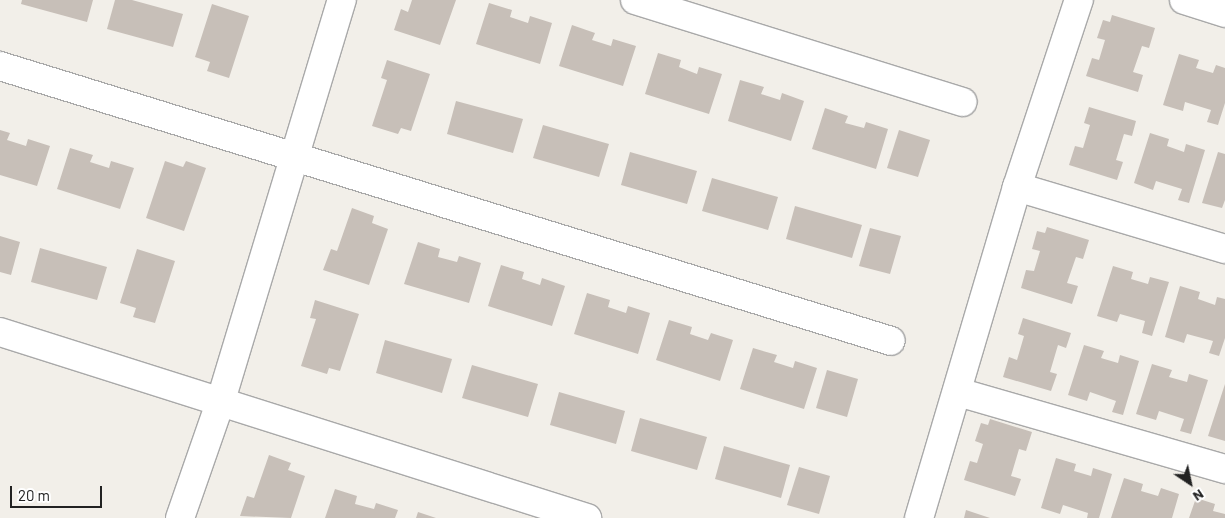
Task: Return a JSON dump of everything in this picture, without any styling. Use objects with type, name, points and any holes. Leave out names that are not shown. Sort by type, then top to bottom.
[{"type":"street","points":[[180,518],[221,400],[296,158],[342,0]]},
{"type":"street","points":[[635,0],[962,102]]},
{"type":"street","points":[[919,518],[958,392],[1017,187],[1079,0]]},
{"type":"street","points":[[1184,0],[1225,13]]},
{"type":"street","points":[[0,66],[891,341]]},
{"type":"street","points":[[1017,187],[1225,249]]},
{"type":"street","points":[[0,332],[221,400],[587,518]]},
{"type":"street","points":[[958,392],[1225,470]]},
{"type":"building","points":[[22,0],[93,0],[87,22],[21,4]]},
{"type":"building","points":[[115,0],[132,0],[183,14],[173,47],[107,29]]},
{"type":"building","points":[[412,0],[456,0],[440,45],[394,30],[401,9],[408,12]]},
{"type":"building","points":[[489,3],[512,10],[510,17],[528,23],[530,16],[552,23],[540,64],[476,44]]},
{"type":"building","points":[[212,4],[249,16],[229,78],[207,71],[210,62],[195,57]]},
{"type":"building","points":[[1112,15],[1155,28],[1149,48],[1142,46],[1133,72],[1143,75],[1138,92],[1086,76],[1092,58],[1099,60],[1105,40],[1097,38],[1103,20],[1110,22]]},
{"type":"building","points":[[572,25],[595,33],[592,40],[611,46],[613,39],[636,46],[623,86],[559,66]]},
{"type":"building","points":[[658,53],[681,60],[679,67],[697,74],[699,67],[722,74],[709,114],[645,94]]},
{"type":"building","points":[[1179,54],[1199,60],[1196,68],[1213,73],[1216,65],[1225,68],[1225,103],[1218,125],[1207,122],[1211,110],[1185,102],[1183,111],[1163,105]]},
{"type":"building","points":[[387,60],[430,74],[411,131],[401,128],[398,134],[372,126],[387,80],[381,78]]},
{"type":"building","points":[[740,80],[764,87],[761,94],[780,100],[782,93],[804,101],[791,141],[728,121]]},
{"type":"building","points":[[456,101],[523,119],[513,153],[447,134]]},
{"type":"building","points":[[1089,107],[1136,121],[1132,136],[1124,134],[1116,160],[1123,162],[1117,180],[1069,165],[1075,146],[1083,148],[1090,125],[1084,123]]},
{"type":"building","points":[[825,108],[848,116],[845,123],[864,128],[866,122],[888,129],[876,169],[812,149]]},
{"type":"building","points":[[543,125],[609,144],[599,177],[533,158]]},
{"type":"building","points":[[0,130],[10,133],[7,140],[26,146],[28,139],[50,146],[37,186],[0,175]]},
{"type":"building","points":[[899,130],[930,140],[918,177],[887,168]]},
{"type":"building","points":[[1150,133],[1169,139],[1167,146],[1184,152],[1186,144],[1205,150],[1189,203],[1178,200],[1182,189],[1156,181],[1153,190],[1134,183]]},
{"type":"building","points":[[70,148],[93,155],[90,162],[109,168],[111,161],[134,168],[120,209],[57,189]]},
{"type":"building","points":[[630,152],[697,171],[687,204],[621,185]]},
{"type":"building","points":[[1218,152],[1225,154],[1225,200],[1222,208],[1202,203]]},
{"type":"building","points":[[165,161],[183,167],[186,161],[206,168],[184,231],[146,218]]},
{"type":"building","points":[[712,178],[778,197],[768,230],[702,211]]},
{"type":"building","points":[[795,206],[862,225],[852,258],[786,239]]},
{"type":"building","points":[[352,208],[374,216],[372,223],[388,229],[369,285],[323,270],[331,249],[337,251]]},
{"type":"building","points":[[1047,227],[1089,240],[1083,259],[1076,257],[1067,283],[1078,286],[1072,304],[1021,288],[1026,270],[1034,271],[1040,251],[1032,249],[1037,231],[1045,233]]},
{"type":"building","points":[[870,228],[901,236],[890,274],[859,266]]},
{"type":"building","points":[[0,236],[20,242],[11,275],[0,272]]},
{"type":"building","points":[[418,242],[440,249],[438,257],[457,262],[459,256],[481,263],[469,303],[404,284]]},
{"type":"building","points":[[40,248],[107,267],[97,300],[31,282]]},
{"type":"building","points":[[137,249],[175,261],[155,323],[133,317],[136,308],[120,303]]},
{"type":"building","points":[[501,265],[524,272],[522,279],[540,285],[542,278],[565,286],[552,326],[488,306]]},
{"type":"building","points":[[1113,266],[1133,272],[1131,279],[1148,284],[1150,277],[1169,282],[1152,336],[1142,333],[1145,321],[1120,314],[1117,322],[1097,316]]},
{"type":"building","points":[[1180,286],[1200,292],[1198,299],[1215,305],[1217,297],[1225,299],[1225,338],[1219,356],[1209,353],[1213,341],[1187,334],[1184,343],[1165,337]]},
{"type":"building","points":[[587,293],[610,300],[608,307],[626,313],[628,306],[650,313],[638,354],[574,334]]},
{"type":"building","points":[[315,300],[359,314],[340,371],[329,368],[327,374],[301,366],[316,319],[310,318]]},
{"type":"building","points":[[1023,318],[1071,333],[1066,348],[1058,345],[1050,372],[1057,374],[1051,391],[1003,377],[1009,357],[1017,360],[1024,336],[1018,334]]},
{"type":"building","points":[[669,320],[692,327],[690,334],[708,340],[711,333],[733,340],[720,381],[656,360]]},
{"type":"building","points":[[385,340],[452,359],[442,393],[376,373]]},
{"type":"building","points":[[1084,345],[1104,351],[1101,358],[1118,363],[1120,355],[1139,361],[1123,415],[1112,412],[1116,401],[1090,392],[1087,401],[1068,395]]},
{"type":"building","points":[[753,348],[777,355],[774,362],[793,368],[795,361],[817,368],[804,409],[740,389]]},
{"type":"building","points":[[1152,364],[1172,370],[1169,377],[1187,382],[1189,374],[1208,380],[1191,434],[1180,431],[1184,419],[1159,411],[1156,420],[1136,414]]},
{"type":"building","points":[[472,365],[538,384],[528,417],[462,398]]},
{"type":"building","points":[[827,370],[858,379],[847,417],[816,408]]},
{"type":"building","points":[[1225,384],[1225,441],[1208,436]]},
{"type":"building","points":[[559,392],[625,411],[616,444],[550,425]]},
{"type":"building","points":[[640,418],[707,437],[697,470],[631,451]]},
{"type":"building","points":[[990,419],[1032,432],[1026,451],[1019,449],[1011,476],[1021,479],[1015,496],[964,480],[970,461],[977,463],[983,444],[975,441],[981,423],[988,425]]},
{"type":"building","points":[[724,446],[790,465],[781,498],[715,479]]},
{"type":"building","points":[[269,455],[291,463],[288,470],[305,476],[291,518],[240,516],[247,496],[254,498]]},
{"type":"building","points":[[1056,458],[1076,464],[1074,471],[1091,476],[1093,468],[1112,474],[1099,518],[1087,518],[1088,513],[1063,505],[1060,514],[1041,508]]},
{"type":"building","points":[[799,467],[830,476],[819,514],[787,505]]},
{"type":"building","points":[[1124,478],[1143,484],[1141,491],[1158,496],[1161,488],[1179,494],[1172,518],[1111,518]]},
{"type":"building","points":[[335,489],[357,496],[355,504],[374,509],[376,503],[398,510],[395,518],[325,518]]},
{"type":"building","points":[[1196,498],[1215,504],[1213,511],[1225,514],[1225,518],[1189,518]]},
{"type":"building","points":[[966,510],[990,518],[964,518]]},
{"type":"building","points":[[418,512],[436,518],[416,518]]}]
